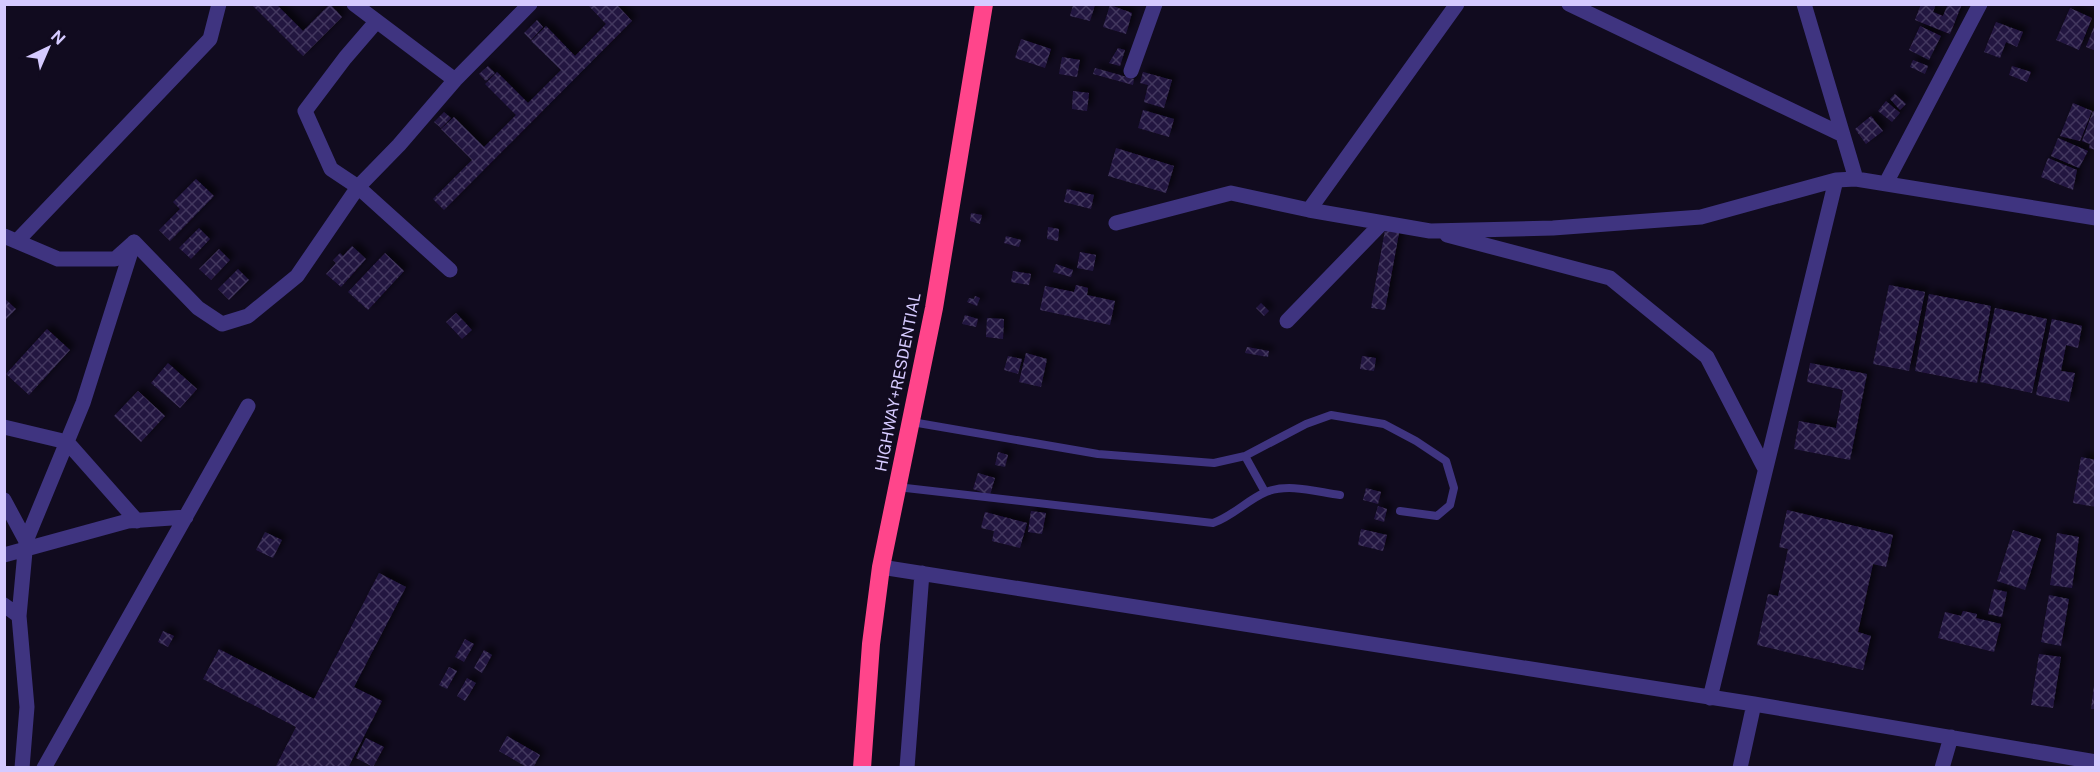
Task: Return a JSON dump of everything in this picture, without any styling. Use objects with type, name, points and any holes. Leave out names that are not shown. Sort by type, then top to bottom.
[{"type":"highway","name":"HIGHWAY+RESDENTIAL","points":[[862,768],[871,644],[881,567],[934,308],[984,4]]},
{"type":"street","points":[[134,242],[115,259],[58,259],[11,239],[210,39],[219,4]]},
{"type":"street","points":[[354,4],[455,80]]},
{"type":"street","points":[[134,242],[198,308],[222,324],[248,316],[297,276],[358,187],[399,146],[455,80],[530,4]]},
{"type":"street","points":[[1131,71],[1155,4]]},
{"type":"street","points":[[1309,210],[1457,4]]},
{"type":"street","points":[[1569,4],[1843,135]]},
{"type":"street","points":[[1804,4],[1856,179]]},
{"type":"street","points":[[1886,183],[1980,4]]},
{"type":"street","points":[[376,22],[305,111],[331,169],[358,187],[450,270]]},
{"type":"street","points":[[1430,231],[1553,228],[1701,217],[1836,180],[1856,179],[2096,218]]},
{"type":"street","points":[[1710,698],[1764,467],[1836,180]]},
{"type":"street","points":[[1116,223],[1231,193],[1381,224],[1430,231],[1610,278],[1707,357],[1764,467]]},
{"type":"street","points":[[1287,321],[1381,224]]},
{"type":"street","points":[[22,768],[27,707],[19,616],[25,546],[83,403],[134,242]]},
{"type":"street","points":[[44,768],[248,406]]},
{"type":"street","points":[[4,427],[67,442],[136,520]]},
{"type":"street","points":[[4,500],[25,546]]},
{"type":"street","points":[[4,555],[25,546],[136,520],[186,517]]},
{"type":"street","points":[[881,567],[1754,704],[2096,762]]},
{"type":"street","points":[[907,768],[922,573]]},
{"type":"street","points":[[4,605],[19,616]]},
{"type":"street","points":[[1740,768],[1754,704]]},
{"type":"street","points":[[1942,768],[1951,737]]},
{"type":"lane","points":[[912,422],[1098,454],[1214,463],[1245,456],[1306,424],[1331,415],[1384,424],[1416,441],[1446,461],[1454,488],[1450,505],[1437,516],[1400,511]]},
{"type":"lane","points":[[1245,456],[1266,492]]},
{"type":"lane","points":[[897,487],[1214,523],[1228,518],[1266,492],[1290,488],[1340,495]]},
{"type":"building","points":[[251,4],[276,4],[303,31],[330,4],[342,17],[303,56]]},
{"type":"building","points":[[587,4],[616,4],[632,21],[444,210],[433,199],[472,160],[441,129],[454,117],[484,147],[516,115],[485,84],[497,72],[528,103],[561,70],[531,41],[546,26],[575,56],[606,24]]},
{"type":"building","points":[[1921,4],[1936,4],[1933,12],[1943,16],[1948,4],[1962,4],[1950,34],[1915,20]]},
{"type":"building","points":[[1073,5],[1095,5],[1090,21],[1070,16]]},
{"type":"building","points":[[1110,5],[1132,13],[1126,34],[1103,27]]},
{"type":"building","points":[[2070,8],[2092,18],[2079,50],[2056,40]]},
{"type":"building","points":[[537,20],[543,27],[531,40],[524,33]]},
{"type":"building","points":[[1996,22],[2023,32],[2017,47],[2006,42],[2000,58],[1984,52]]},
{"type":"building","points":[[2096,22],[2096,51],[2086,47]]},
{"type":"building","points":[[1920,26],[1941,36],[1929,60],[1909,50]]},
{"type":"building","points":[[1021,39],[1051,49],[1045,68],[1015,58]]},
{"type":"building","points":[[1118,48],[1125,50],[1120,66],[1109,63]]},
{"type":"building","points":[[1062,57],[1080,60],[1077,77],[1059,74]]},
{"type":"building","points":[[1913,60],[1928,66],[1925,74],[1910,67]]},
{"type":"building","points":[[488,66],[495,73],[486,81],[479,74]]},
{"type":"building","points":[[2012,66],[2031,72],[2027,82],[2009,75]]},
{"type":"building","points":[[1095,68],[1134,79],[1133,85],[1093,74]]},
{"type":"building","points":[[1143,72],[1172,80],[1164,108],[1144,102],[1148,85],[1140,83]]},
{"type":"building","points":[[1073,91],[1089,93],[1087,111],[1072,109]]},
{"type":"building","points":[[1895,94],[1906,104],[1900,110],[1890,99]]},
{"type":"building","points":[[1886,101],[1900,113],[1892,122],[1878,111]]},
{"type":"building","points":[[2073,103],[2092,111],[2080,141],[2060,136]]},
{"type":"building","points":[[1143,110],[1174,119],[1169,137],[1138,128]]},
{"type":"building","points":[[2093,111],[2096,112],[2096,150],[2089,148],[2090,144],[2082,141]]},
{"type":"building","points":[[444,112],[451,118],[441,128],[434,122]]},
{"type":"building","points":[[1871,116],[1883,131],[1866,144],[1855,129]]},
{"type":"building","points":[[2058,138],[2088,151],[2079,168],[2051,156]]},
{"type":"building","points":[[1116,148],[1174,166],[1166,193],[1108,176]]},
{"type":"building","points":[[2048,158],[2077,170],[2073,190],[2041,177]]},
{"type":"building","points":[[196,179],[214,196],[170,241],[159,230],[180,209],[173,202]]},
{"type":"building","points":[[1067,189],[1094,195],[1091,209],[1064,202]]},
{"type":"building","points":[[971,213],[982,215],[980,224],[970,221]]},
{"type":"building","points":[[1048,227],[1059,229],[1058,241],[1047,239]]},
{"type":"building","points":[[199,228],[210,239],[191,259],[179,248]]},
{"type":"building","points":[[1385,230],[1399,233],[1385,310],[1371,308]]},
{"type":"building","points":[[1006,236],[1021,240],[1019,247],[1004,243]]},
{"type":"building","points":[[352,246],[366,259],[341,287],[326,274],[336,263],[333,260],[340,253],[343,256]]},
{"type":"building","points":[[219,249],[230,260],[211,280],[199,269]]},
{"type":"building","points":[[1080,252],[1096,255],[1093,271],[1077,268]]},
{"type":"building","points":[[385,253],[404,271],[368,310],[348,292]]},
{"type":"building","points":[[1056,264],[1073,270],[1071,277],[1053,272]]},
{"type":"building","points":[[238,269],[249,280],[229,300],[218,289]]},
{"type":"building","points":[[1013,271],[1031,274],[1029,285],[1011,282]]},
{"type":"building","points":[[1076,285],[1088,288],[1087,295],[1115,301],[1110,325],[1040,310],[1045,286],[1074,292]]},
{"type":"building","points":[[1889,285],[1925,292],[1909,371],[1873,364]]},
{"type":"building","points":[[1929,294],[1991,306],[1977,383],[1915,371]]},
{"type":"building","points":[[975,296],[980,298],[977,306],[967,302],[969,298],[974,299]]},
{"type":"building","points":[[4,298],[16,309],[4,321]]},
{"type":"building","points":[[1261,303],[1269,311],[1264,316],[1256,308]]},
{"type":"building","points":[[1995,308],[2047,319],[2032,393],[1980,382]]},
{"type":"building","points":[[456,313],[472,330],[462,339],[446,322]]},
{"type":"building","points":[[965,315],[978,319],[976,327],[962,324]]},
{"type":"building","points":[[987,318],[1004,319],[1003,339],[986,337]]},
{"type":"building","points":[[2052,319],[2082,326],[2078,348],[2066,345],[2061,371],[2075,373],[2069,402],[2036,395]]},
{"type":"building","points":[[47,329],[70,350],[29,395],[6,374]]},
{"type":"building","points":[[1247,347],[1269,351],[1268,357],[1245,353]]},
{"type":"building","points":[[1026,353],[1047,359],[1041,387],[1019,382]]},
{"type":"building","points":[[1008,356],[1022,359],[1018,374],[1004,370]]},
{"type":"building","points":[[1362,356],[1376,358],[1374,371],[1360,369]]},
{"type":"building","points":[[168,363],[197,389],[180,408],[151,383]]},
{"type":"building","points":[[1810,363],[1867,374],[1850,460],[1794,449],[1799,421],[1836,428],[1843,390],[1807,382]]},
{"type":"building","points":[[138,391],[165,416],[141,442],[114,416]]},
{"type":"building","points":[[998,452],[1008,455],[1005,467],[995,465]]},
{"type":"building","points":[[2081,457],[2096,460],[2096,507],[2073,503]]},
{"type":"building","points":[[978,473],[995,478],[990,495],[973,489]]},
{"type":"building","points":[[1366,488],[1381,492],[1378,504],[1363,500]]},
{"type":"building","points":[[1378,506],[1387,509],[1384,522],[1374,519]]},
{"type":"building","points":[[1787,510],[1893,535],[1886,567],[1873,564],[1858,632],[1871,636],[1863,670],[1757,645],[1768,594],[1778,596],[1788,549],[1779,547]]},
{"type":"building","points":[[1031,511],[1046,513],[1042,534],[1028,532]]},
{"type":"building","points":[[985,512],[1027,523],[1020,548],[992,541],[994,531],[981,528]]},
{"type":"building","points":[[1361,529],[1387,535],[1383,551],[1358,545]]},
{"type":"building","points":[[2013,530],[2041,539],[2025,590],[1997,581]]},
{"type":"building","points":[[265,532],[282,540],[273,558],[256,550]]},
{"type":"building","points":[[2057,533],[2079,537],[2072,588],[2050,585]]},
{"type":"building","points":[[379,573],[406,587],[354,687],[382,701],[348,768],[275,768],[296,727],[203,679],[219,649],[314,699]]},
{"type":"building","points":[[1994,589],[2007,592],[2002,617],[1988,614]]},
{"type":"building","points":[[2049,595],[2069,599],[2061,646],[2041,642]]},
{"type":"building","points":[[1963,611],[1977,614],[1976,618],[2001,624],[1994,652],[1938,638],[1945,612],[1961,616]]},
{"type":"building","points":[[163,631],[174,636],[168,647],[158,642]]},
{"type":"building","points":[[465,639],[474,644],[464,662],[455,657]]},
{"type":"building","points":[[484,650],[492,655],[482,673],[474,668]]},
{"type":"building","points":[[2039,654],[2061,657],[2053,708],[2031,705]]},
{"type":"building","points":[[449,667],[457,671],[447,689],[439,685]]},
{"type":"building","points":[[467,678],[476,683],[465,701],[457,696]]},
{"type":"building","points":[[2094,685],[2096,685],[2096,709],[2091,709]]},
{"type":"building","points":[[507,736],[540,755],[533,768],[528,768],[499,751]]},
{"type":"building","points":[[366,738],[384,747],[373,767],[356,758]]}]
